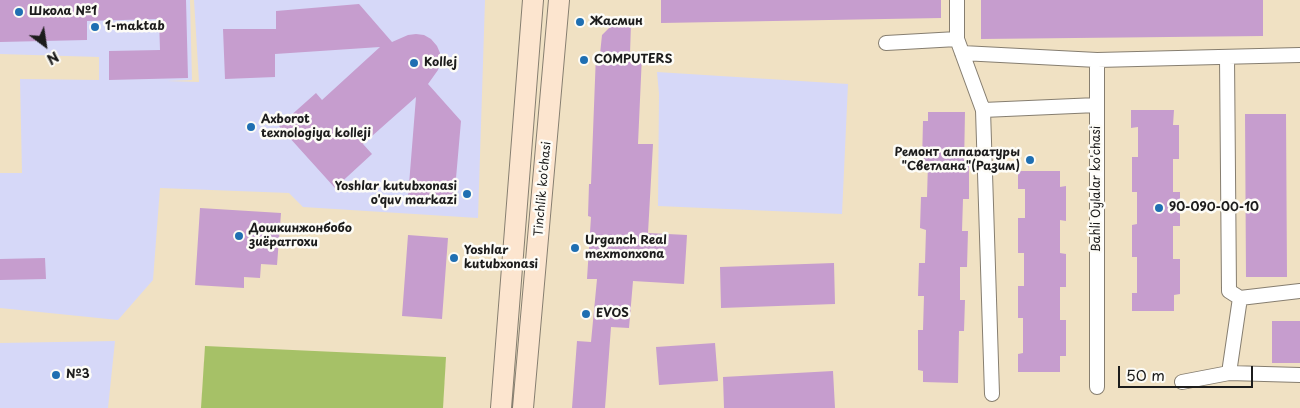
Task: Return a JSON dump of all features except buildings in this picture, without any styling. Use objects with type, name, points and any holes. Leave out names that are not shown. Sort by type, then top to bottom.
[{"type":"main road","name":"Tinchlik ko'chasi","points":[[501,408],[533,0]]},
{"type":"main road","name":"Tinchlik ko'chasi","points":[[523,408],[559,0]]},
{"type":"street","points":[[957,0],[957,39],[983,110],[992,394]]},
{"type":"street","points":[[886,43],[957,39]]},
{"type":"street","points":[[962,53],[1097,60],[1300,55]]},
{"type":"street","points":[[1227,56],[1229,291],[1240,298],[1300,291]]},
{"type":"street","name":"Bahli Oylalar ko'chasi","points":[[1097,60],[1098,387]]},
{"type":"street","points":[[983,110],[1097,105]]},
{"type":"street","points":[[1229,373],[1240,298]]},
{"type":"street","points":[[1182,382],[1229,373],[1300,375]]},
{"type":"shaded area","name":"Axborot texnologiya kolleji","points":[[0,0],[190,0],[192,80],[167,81],[199,82],[194,0],[485,0],[478,218],[303,207],[289,193],[160,188],[153,280],[118,320],[0,308],[0,173],[22,173],[20,79],[99,80],[99,57],[0,54]]},
{"type":"shaded area","points":[[657,72],[848,84],[842,214],[658,206],[659,94]]},
{"type":"shaded area","name":"№3","points":[[115,341],[108,408],[0,408],[0,343]]},
{"type":"green space","points":[[205,346],[446,357],[443,408],[201,408]]},
{"type":"place","name":"Школа №1","points":[[19,12]]},
{"type":"place","name":"Жасмин","points":[[580,22]]},
{"type":"place","name":"1-maktab","points":[[95,27]]},
{"type":"place","name":"COMPUTERS","points":[[584,60]]},
{"type":"place","name":"Kollej","points":[[414,63]]},
{"type":"place","name":"Axborot texnologiya kolleji","points":[[251,127]]},
{"type":"place","name":"Ремонт аппаратуры \"Светлана\"(Разим)","points":[[1030,160]]},
{"type":"place","name":"Yoshlar kutubxonasi o'quv markazi","points":[[467,194]]},
{"type":"place","name":"90-090-00-10","points":[[1159,208]]},
{"type":"place","name":"Дошкинжонбобо зиёратгохи","points":[[239,236]]},
{"type":"place","name":"Urganch Real mexmonxona","points":[[575,248]]},
{"type":"place","name":"Yoshlar kutubxonasi","points":[[454,258]]},
{"type":"place","name":"EVOS","points":[[586,314]]},
{"type":"place","name":"№3","points":[[56,375]]}]
